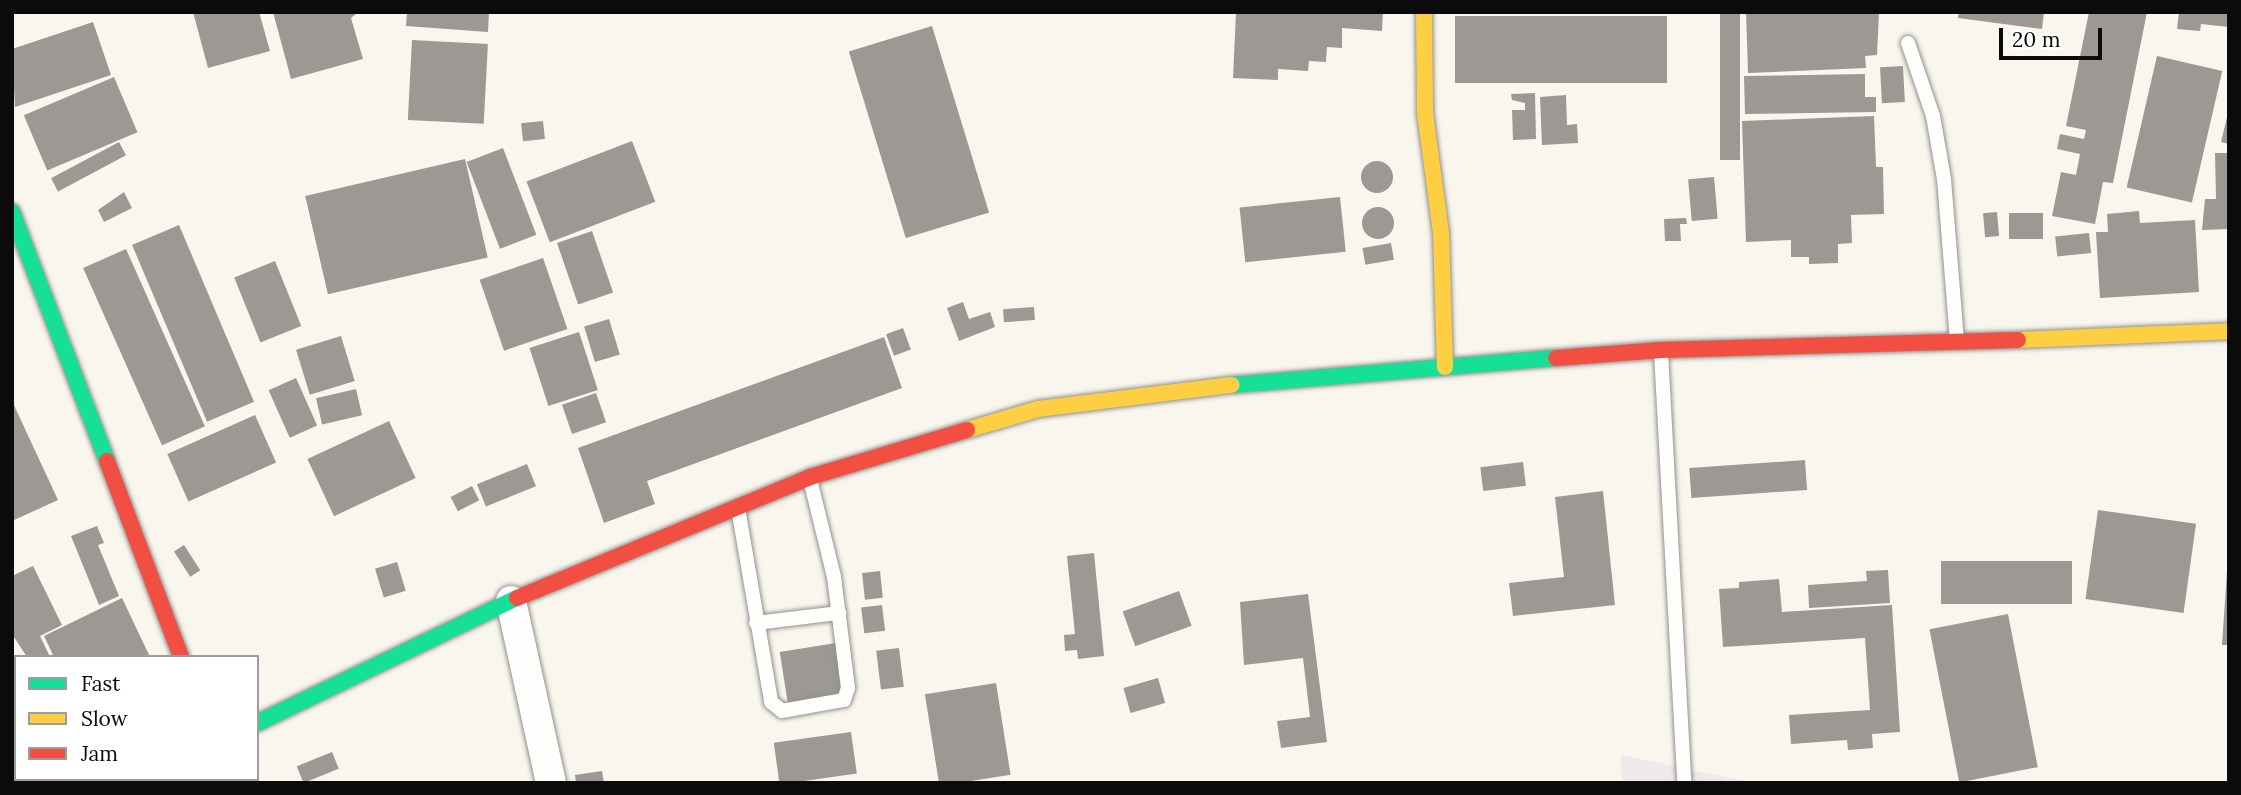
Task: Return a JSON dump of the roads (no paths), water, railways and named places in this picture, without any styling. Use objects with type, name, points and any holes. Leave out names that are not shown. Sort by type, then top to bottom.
[{"type":"main road","points":[[1424,12],[1424,113],[1441,233],[1445,367]]},
{"type":"main road","points":[[12,212],[180,655]]},
{"type":"main road","points":[[259,722],[511,601],[810,477],[1038,409],[1180,389],[1661,350],[1957,343],[2229,331]]},
{"type":"street","points":[[511,601],[551,783]]},
{"type":"lane","points":[[1908,43],[1933,116],[1944,179],[1957,343]]},
{"type":"lane","points":[[1661,350],[1684,783]]},
{"type":"lane","points":[[738,507],[767,692],[782,711],[846,698],[839,613],[810,477]]},
{"type":"lane","points":[[756,623],[839,613]]}]
